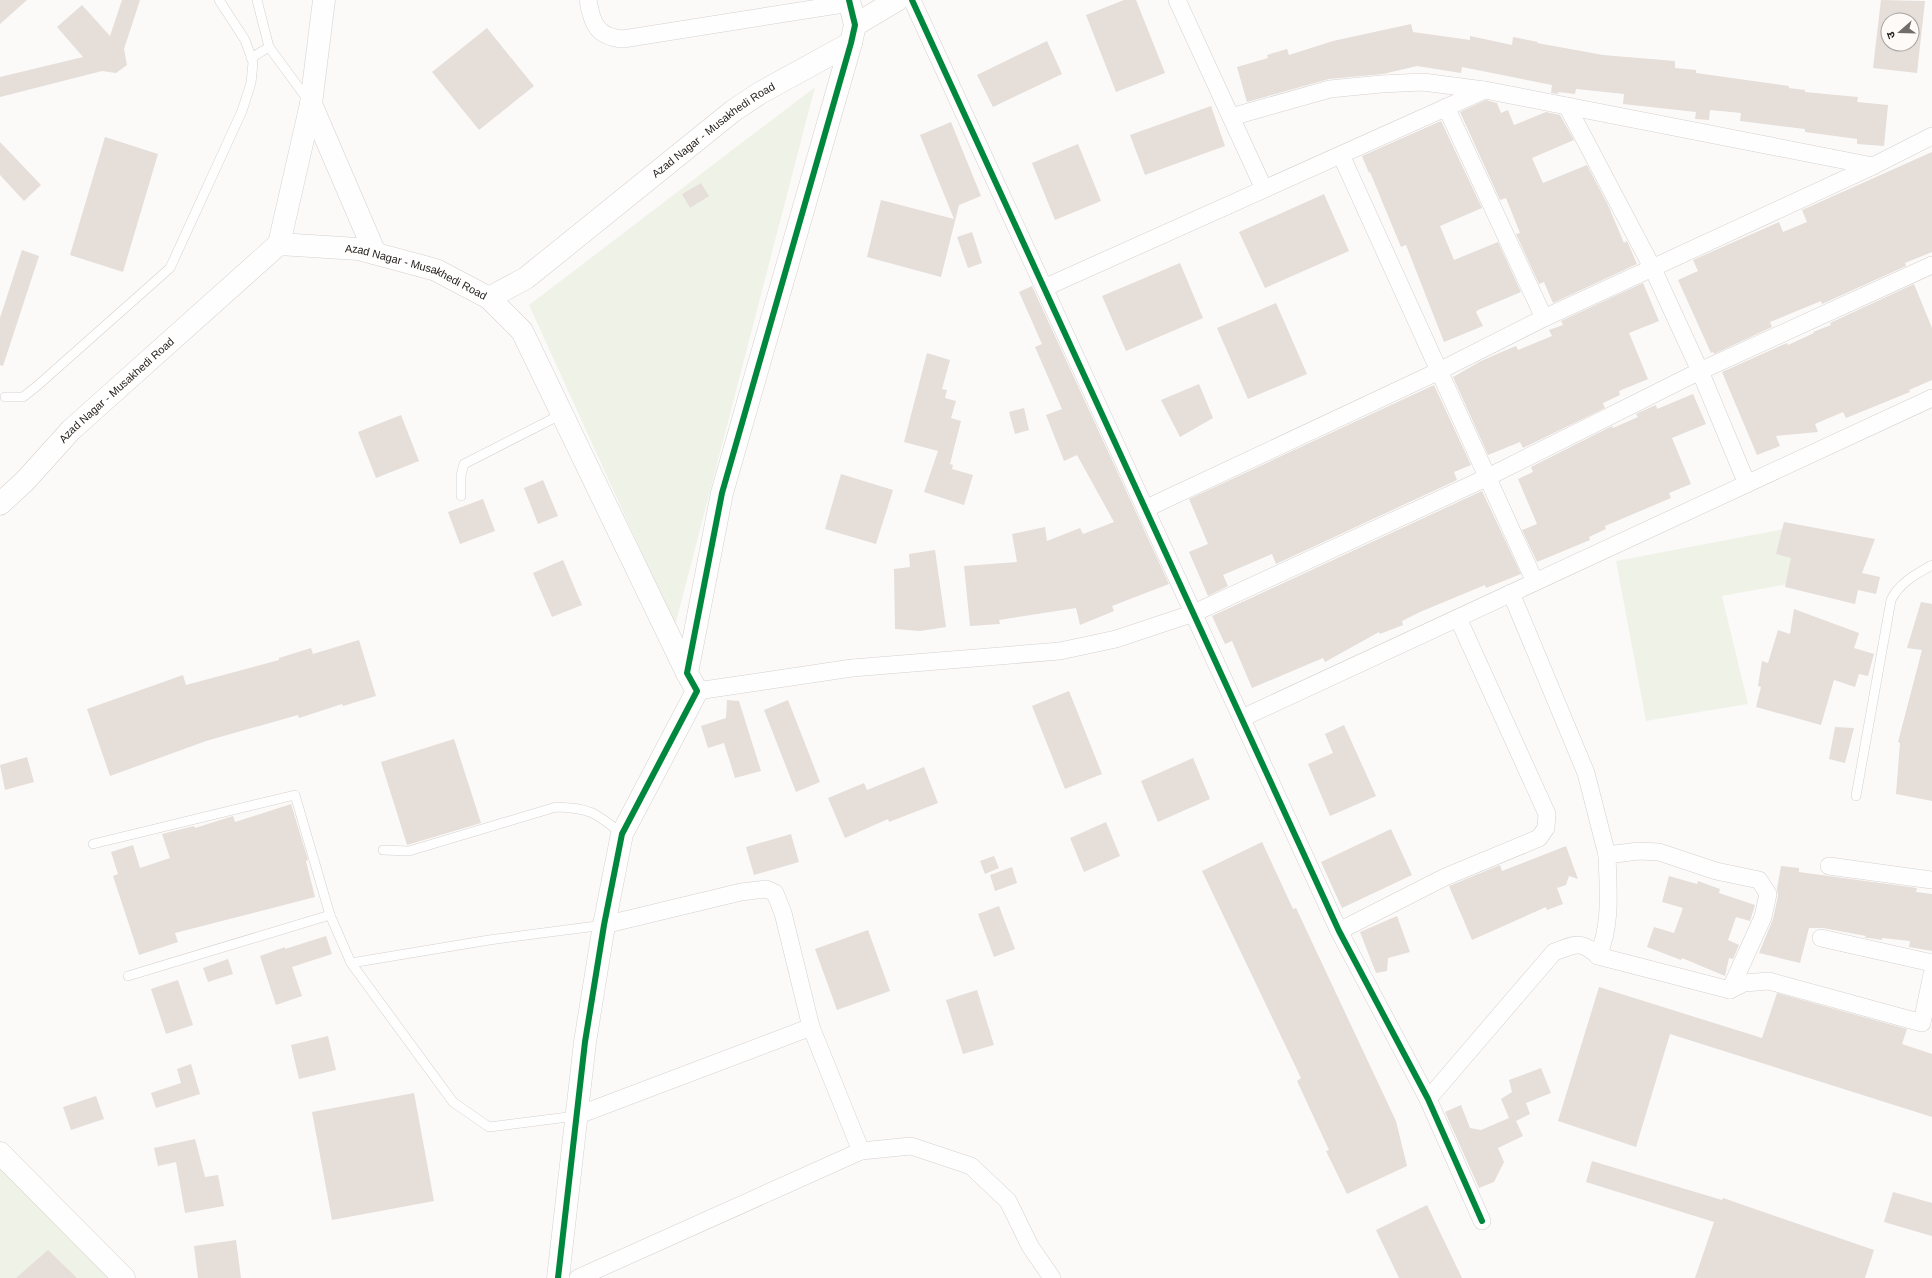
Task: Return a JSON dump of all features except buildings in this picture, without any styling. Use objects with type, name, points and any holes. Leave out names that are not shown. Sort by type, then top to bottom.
[{"type":"street","points":[[279,244],[311,104],[324,0]]},
{"type":"street","points":[[558,1278],[584,1042],[604,925],[622,834],[692,682],[722,493],[853,34],[849,1],[624,39],[613,38],[602,34],[595,25],[588,0]]},
{"type":"street","name":"Azad Nagar - Musakhedi Road","points":[[0,504],[25,481],[71,430],[279,244],[358,249],[375,253],[436,270],[489,298],[526,278],[739,108],[853,34],[897,0]]},
{"type":"street","points":[[912,0],[1046,288],[1339,931],[1428,1099],[1482,1221]]},
{"type":"street","points":[[1177,0],[1264,189]]},
{"type":"street","points":[[1231,117],[1330,89],[1423,82],[1485,90],[1873,166]]},
{"type":"street","points":[[1046,288],[1485,90]]},
{"type":"street","points":[[311,104],[375,253]]},
{"type":"street","points":[[1567,106],[1653,269],[1700,371],[1747,484]]},
{"type":"street","points":[[1446,107],[1544,318]]},
{"type":"street","points":[[1146,508],[1439,371],[1544,318],[1653,269],[1873,166],[1932,136]]},
{"type":"street","points":[[1341,155],[1535,582]]},
{"type":"street","points":[[692,682],[1060,651],[1116,639],[1194,613],[1488,477],[1700,371],[1932,265]]},
{"type":"street","points":[[489,298],[522,331],[692,682]]},
{"type":"street","points":[[1242,718],[1932,398]]},
{"type":"street","points":[[1511,593],[1586,774],[1607,855],[1608,914],[1605,941],[1598,956]]},
{"type":"street","points":[[1339,931],[1445,877],[1539,838],[1546,828],[1547,814],[1458,618]]},
{"type":"street","points":[[1607,855],[1639,851],[1659,852],[1716,871],[1759,880],[1768,894],[1763,917],[1730,990]]},
{"type":"street","points":[[1829,866],[1932,880]]},
{"type":"street","points":[[604,925],[742,892],[766,889],[775,893],[783,913],[812,1027],[861,1151]]},
{"type":"street","points":[[1821,938],[1932,963]]},
{"type":"street","points":[[1428,1099],[1554,952],[1579,944],[1588,947],[1598,956],[1730,990],[1744,984],[1769,981],[1922,1023],[1932,974]]},
{"type":"street","points":[[576,1116],[812,1027]]},
{"type":"street","points":[[578,1278],[861,1151],[911,1146],[970,1166],[1008,1201],[1030,1246],[1052,1278]]},
{"type":"street","points":[[0,1153],[124,1278]]},
{"type":"lane","points":[[5,397],[23,396],[37,386],[170,268],[242,111],[251,83],[253,62],[245,40],[219,0]]},
{"type":"lane","points":[[257,0],[269,47],[311,104]]},
{"type":"lane","points":[[251,58],[269,47]]},
{"type":"lane","points":[[461,496],[461,475],[464,464],[562,414]]},
{"type":"lane","points":[[1856,796],[1891,600],[1896,590],[1915,574],[1932,565]]},
{"type":"lane","points":[[93,844],[295,795],[330,915],[351,963],[453,1102],[489,1127],[576,1116]]},
{"type":"lane","points":[[384,850],[409,851],[556,807],[578,808],[596,813],[622,834]]},
{"type":"lane","points":[[128,976],[330,915]]},
{"type":"lane","points":[[351,963],[489,940],[604,925]]},
{"type":"shaded area","points":[[815,87],[675,626],[529,305]]},
{"type":"shaded area","points":[[1799,526],[1810,580],[1722,596],[1748,704],[1646,721],[1616,561]]},
{"type":"shaded area","points":[[0,1153],[124,1278],[0,1278]]},
{"type":"cycle path","points":[[558,1278],[585,1042],[604,925],[622,834],[697,691],[687,673],[722,493],[851,43],[855,25],[849,0]]},
{"type":"cycle path","points":[[912,0],[1339,931],[1428,1099],[1482,1221]]}]
